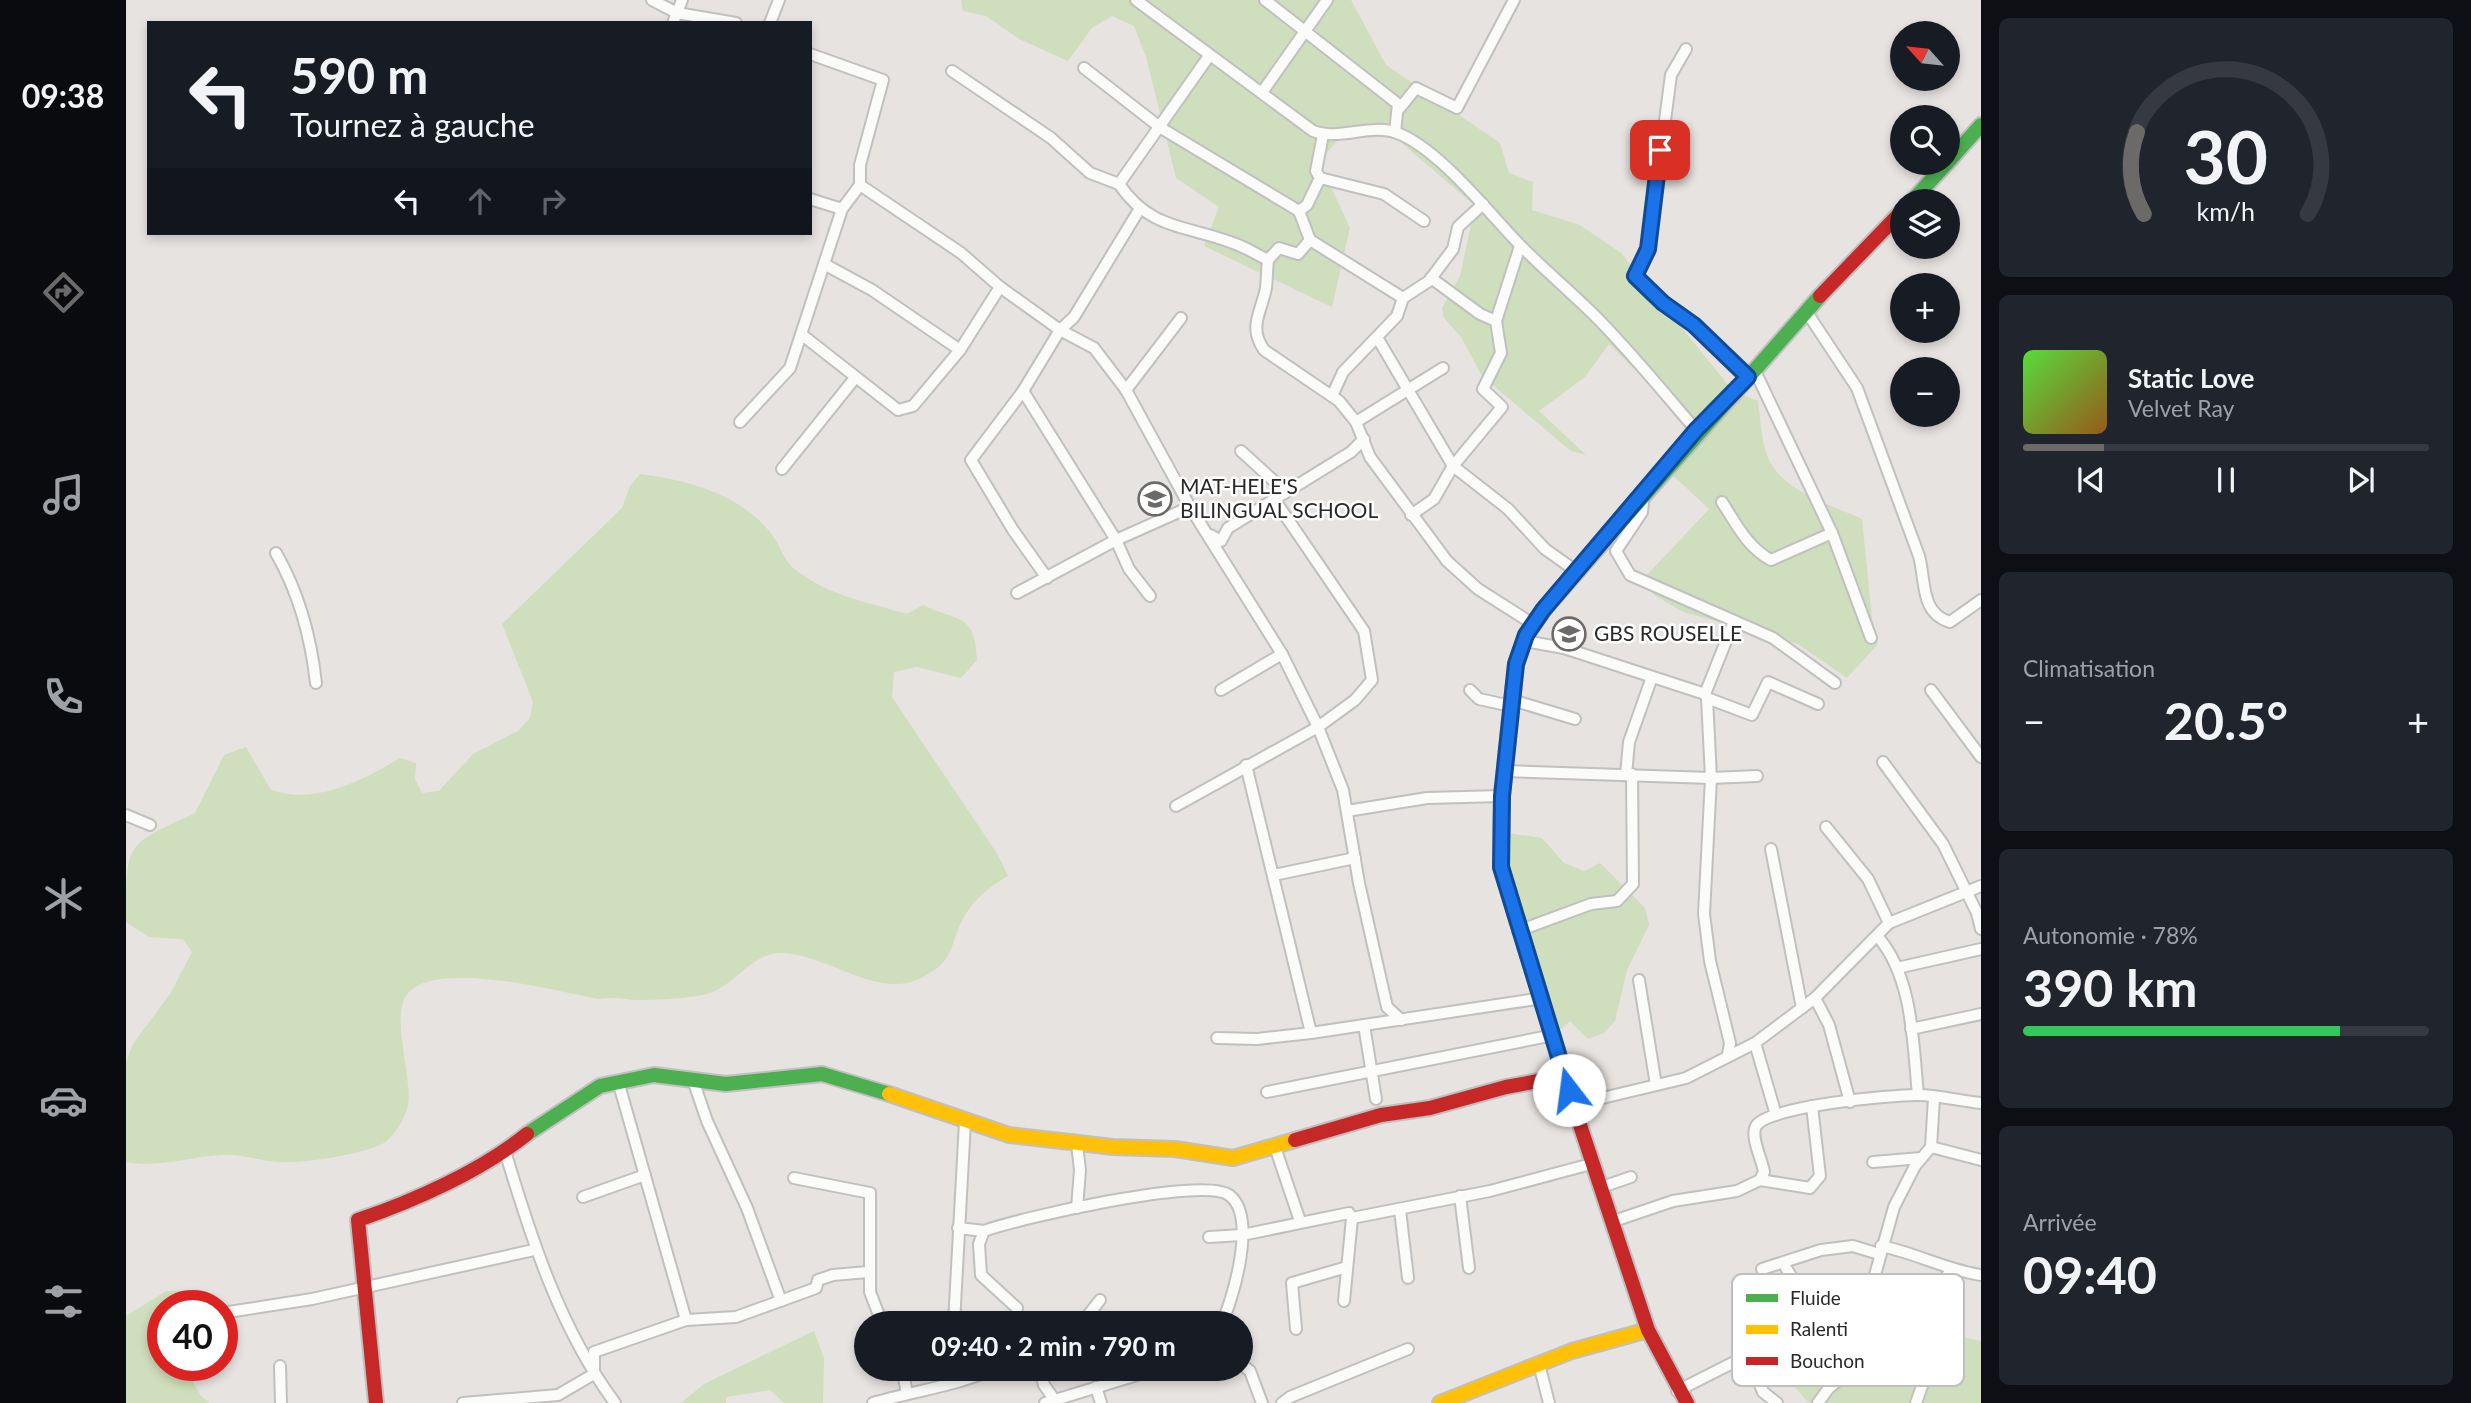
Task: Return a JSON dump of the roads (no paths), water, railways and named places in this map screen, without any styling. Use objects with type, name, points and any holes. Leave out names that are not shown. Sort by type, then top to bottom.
[{"type":"street","points":[[652,0],[675,18],[712,21]]},
{"type":"street","points":[[675,18],[682,0]]},
{"type":"street","points":[[771,21],[779,0]]},
{"type":"street","points":[[1136,0],[1249,87],[1263,91],[1294,118],[1323,135],[1378,130],[1395,132],[1412,140],[1483,205],[1520,246],[1599,320],[1696,430]]},
{"type":"street","points":[[1265,0],[1381,88],[1400,108]]},
{"type":"street","points":[[1263,91],[1327,0]]},
{"type":"street","points":[[1395,132],[1400,108],[1416,88],[1457,108],[1514,0]]},
{"type":"street","points":[[1686,49],[1671,75],[1648,249],[1635,276],[1663,303],[1694,325],[1751,374],[1832,533],[1871,638]]},
{"type":"street","points":[[740,422],[790,368],[842,209],[860,185],[860,165],[883,80],[812,55]]},
{"type":"street","points":[[1119,184],[1161,128],[1209,56]]},
{"type":"street","points":[[1084,68],[1161,128],[1299,211],[1310,240],[1403,298]]},
{"type":"street","points":[[952,71],[1051,138],[1090,173],[1119,184],[1139,209],[1173,228],[1232,243],[1268,260]]},
{"type":"street","points":[[1960,149],[1981,125]]},
{"type":"street","points":[[1323,135],[1316,171],[1320,178],[1384,194],[1424,221]]},
{"type":"street","points":[[1923,189],[1937,175]]},
{"type":"street","points":[[1299,211],[1307,205],[1320,178]]},
{"type":"street","points":[[860,185],[961,253],[1000,288],[1060,330],[1094,348],[1126,390],[1190,508],[1210,535],[1282,654],[1318,727],[1343,790],[1387,1007],[1401,1020]]},
{"type":"street","points":[[812,200],[842,209]]},
{"type":"street","points":[[1332,396],[1343,372],[1378,339],[1397,316],[1403,298],[1431,278],[1453,249],[1458,227],[1483,205]]},
{"type":"street","points":[[1047,578],[1013,530],[971,460],[1023,391],[1060,330],[1074,317],[1139,209]]},
{"type":"street","points":[[1686,1403],[1677,1391],[1648,1330],[1591,1164],[1543,998],[1518,931],[1501,867],[1502,796],[1516,664],[1533,624],[1576,571],[1696,430],[1890,224]]},
{"type":"street","points":[[1310,240],[1298,254],[1279,248],[1268,260],[1266,287],[1254,328],[1257,339],[1264,350],[1332,396],[1356,422],[1370,457],[1447,561],[1478,589],[1533,624]]},
{"type":"street","points":[[1411,515],[1434,499],[1453,467],[1502,407],[1483,389],[1501,353],[1496,321],[1520,246]]},
{"type":"street","points":[[824,264],[872,290],[960,350]]},
{"type":"street","points":[[1431,278],[1480,314],[1496,321]]},
{"type":"street","points":[[801,334],[855,379],[898,410],[913,406],[960,350],[1000,288]]},
{"type":"street","points":[[1806,311],[1853,381],[1872,425],[1919,556],[1925,577],[1926,603],[1936,618],[1950,622],[1981,600]]},
{"type":"street","points":[[1126,390],[1181,318]]},
{"type":"street","points":[[1378,339],[1453,467],[1508,509],[1545,550],[1576,571]]},
{"type":"street","points":[[1356,422],[1443,368]]},
{"type":"street","points":[[782,469],[855,379]]},
{"type":"street","points":[[1023,391],[1116,540],[1129,569],[1150,596]]},
{"type":"street","points":[[1210,535],[1221,541],[1228,528],[1351,452],[1364,439]]},
{"type":"street","points":[[1241,451],[1286,492]]},
{"type":"street","points":[[1351,452],[1370,457]]},
{"type":"street","points":[[1644,491],[1642,512],[1616,551],[1630,575],[1773,638],[1835,683]]},
{"type":"street","points":[[1175,806],[1318,727],[1355,700],[1371,680],[1364,631],[1274,499]]},
{"type":"street","points":[[1722,502],[1759,554],[1771,560],[1832,533]]},
{"type":"street","points":[[1017,593],[1116,540],[1190,508]]},
{"type":"street","points":[[276,553],[292,580],[312,643],[316,683]]},
{"type":"street","points":[[1728,1055],[1730,1044],[1710,961],[1704,914],[1711,778],[1706,696],[1734,621]]},
{"type":"street","points":[[1524,641],[1564,648],[1706,696],[1752,715],[1768,682],[1818,704]]},
{"type":"street","points":[[1221,690],[1282,654]]},
{"type":"street","points":[[1518,931],[1591,904],[1617,901],[1633,884],[1629,742],[1652,677]]},
{"type":"street","points":[[1470,690],[1479,699],[1511,703],[1575,719]]},
{"type":"street","points":[[1931,690],[1981,757]]},
{"type":"street","points":[[1883,762],[1943,844],[1965,894],[1977,913],[1981,929]]},
{"type":"street","points":[[1247,765],[1311,1033]]},
{"type":"street","points":[[1504,771],[1711,778],[1757,776]]},
{"type":"street","points":[[1347,811],[1427,798],[1502,796]]},
{"type":"street","points":[[126,815],[150,825]]},
{"type":"street","points":[[1826,827],[1868,879],[1888,923]]},
{"type":"street","points":[[1771,849],[1802,1008]]},
{"type":"street","points":[[1274,875],[1355,858]]},
{"type":"street","points":[[1573,1105],[1686,1078],[1755,1043],[1815,999],[1878,937],[1888,923],[1981,886]]},
{"type":"street","points":[[1878,937],[1893,956],[1897,968],[1911,1029],[1918,1095]]},
{"type":"street","points":[[1897,968],[1981,949]]},
{"type":"street","points":[[1639,979],[1656,1085]]},
{"type":"street","points":[[1217,1038],[1257,1039],[1311,1033],[1543,998]]},
{"type":"street","points":[[1815,999],[1829,1025],[1850,1102]]},
{"type":"street","points":[[1911,1029],[1981,1014]]},
{"type":"street","points":[[1364,1025],[1369,1071],[1376,1099]]},
{"type":"street","points":[[1267,1092],[1554,1035]]},
{"type":"street","points":[[1755,1043],[1776,1115]]},
{"type":"street","points":[[376,1403],[358,1220],[394,1208],[505,1151],[541,1122],[600,1086],[618,1081],[654,1075],[726,1084],[822,1074],[956,1115],[965,1122],[1009,1135],[1062,1139],[1077,1144],[1175,1149],[1233,1158],[1381,1115],[1430,1108],[1506,1087],[1565,1076]]},
{"type":"street","points":[[693,1080],[706,1121],[747,1208],[781,1301]]},
{"type":"street","points":[[618,1081],[686,1320]]},
{"type":"street","points":[[1760,1180],[1764,1172],[1754,1135],[1755,1128],[1759,1122],[1776,1115],[1812,1106],[1918,1095],[1981,1103]]},
{"type":"street","points":[[1875,1274],[1894,1207],[1921,1158],[1931,1147],[1934,1098]]},
{"type":"street","points":[[1611,1222],[1673,1201],[1737,1191],[1760,1180],[1810,1188],[1820,1176],[1812,1106]]},
{"type":"street","points":[[955,1311],[965,1122]]},
{"type":"street","points":[[1077,1144],[1080,1170],[1077,1208]]},
{"type":"street","points":[[1275,1147],[1300,1221]]},
{"type":"street","points":[[1931,1147],[1981,1160]]},
{"type":"street","points":[[505,1151],[534,1250],[594,1374],[615,1403]]},
{"type":"street","points":[[1873,1162],[1921,1158]]},
{"type":"street","points":[[1352,1218],[1400,1210],[1591,1164]]},
{"type":"street","points":[[583,1197],[645,1175]]},
{"type":"street","points":[[1599,1188],[1631,1177]]},
{"type":"street","points":[[794,1178],[867,1190],[871,1212],[868,1272],[870,1292],[877,1311]]},
{"type":"street","points":[[958,1228],[984,1231],[1125,1198],[1209,1189],[1230,1195],[1235,1202],[1242,1235],[1233,1297],[1227,1311]]},
{"type":"street","points":[[1460,1196],[1469,1268]]},
{"type":"street","points":[[1400,1210],[1408,1278]]},
{"type":"street","points":[[1209,1237],[1242,1235],[1349,1213],[1352,1218],[1344,1301]]},
{"type":"street","points":[[984,1231],[979,1244],[981,1275],[1017,1308]]},
{"type":"street","points":[[1762,1269],[1821,1250],[1853,1246],[1981,1275]]},
{"type":"street","points":[[238,1310],[365,1288],[534,1250]]},
{"type":"street","points":[[1783,1263],[1790,1274]]},
{"type":"street","points":[[1296,1329],[1292,1283],[1347,1267]]},
{"type":"street","points":[[1948,1274],[1951,1270]]},
{"type":"street","points":[[594,1374],[594,1352],[686,1320],[736,1317],[816,1288],[818,1280],[833,1275],[868,1272]]},
{"type":"street","points":[[1091,1311],[1100,1300]]},
{"type":"street","points":[[1440,1403],[1599,1342],[1648,1330]]},
{"type":"street","points":[[1282,1403],[1290,1396],[1408,1349]]},
{"type":"street","points":[[1677,1391],[1732,1363]]},
{"type":"street","points":[[1539,1364],[1549,1403]]},
{"type":"street","points":[[280,1366],[281,1403]]},
{"type":"street","points":[[463,1403],[558,1395],[594,1374]]},
{"type":"street","points":[[1253,1379],[1262,1403]]},
{"type":"street","points":[[905,1381],[907,1393]]},
{"type":"street","points":[[873,1403],[957,1381]]},
{"type":"street","points":[[1043,1381],[1050,1401],[1109,1381]]},
{"type":"street","points":[[1761,1386],[1763,1392],[1777,1403]]},
{"type":"street","points":[[1818,1403],[1832,1386]]},
{"type":"street","points":[[1916,1403],[1922,1386]]},
{"type":"street","points":[[1096,1387],[1101,1403]]},
{"type":"place","name":"MAT-HELE'S BILINGUAL SCHOOL","points":[[1155,499]]},
{"type":"place","name":"GBS ROUSELLE","points":[[1569,634]]}]
